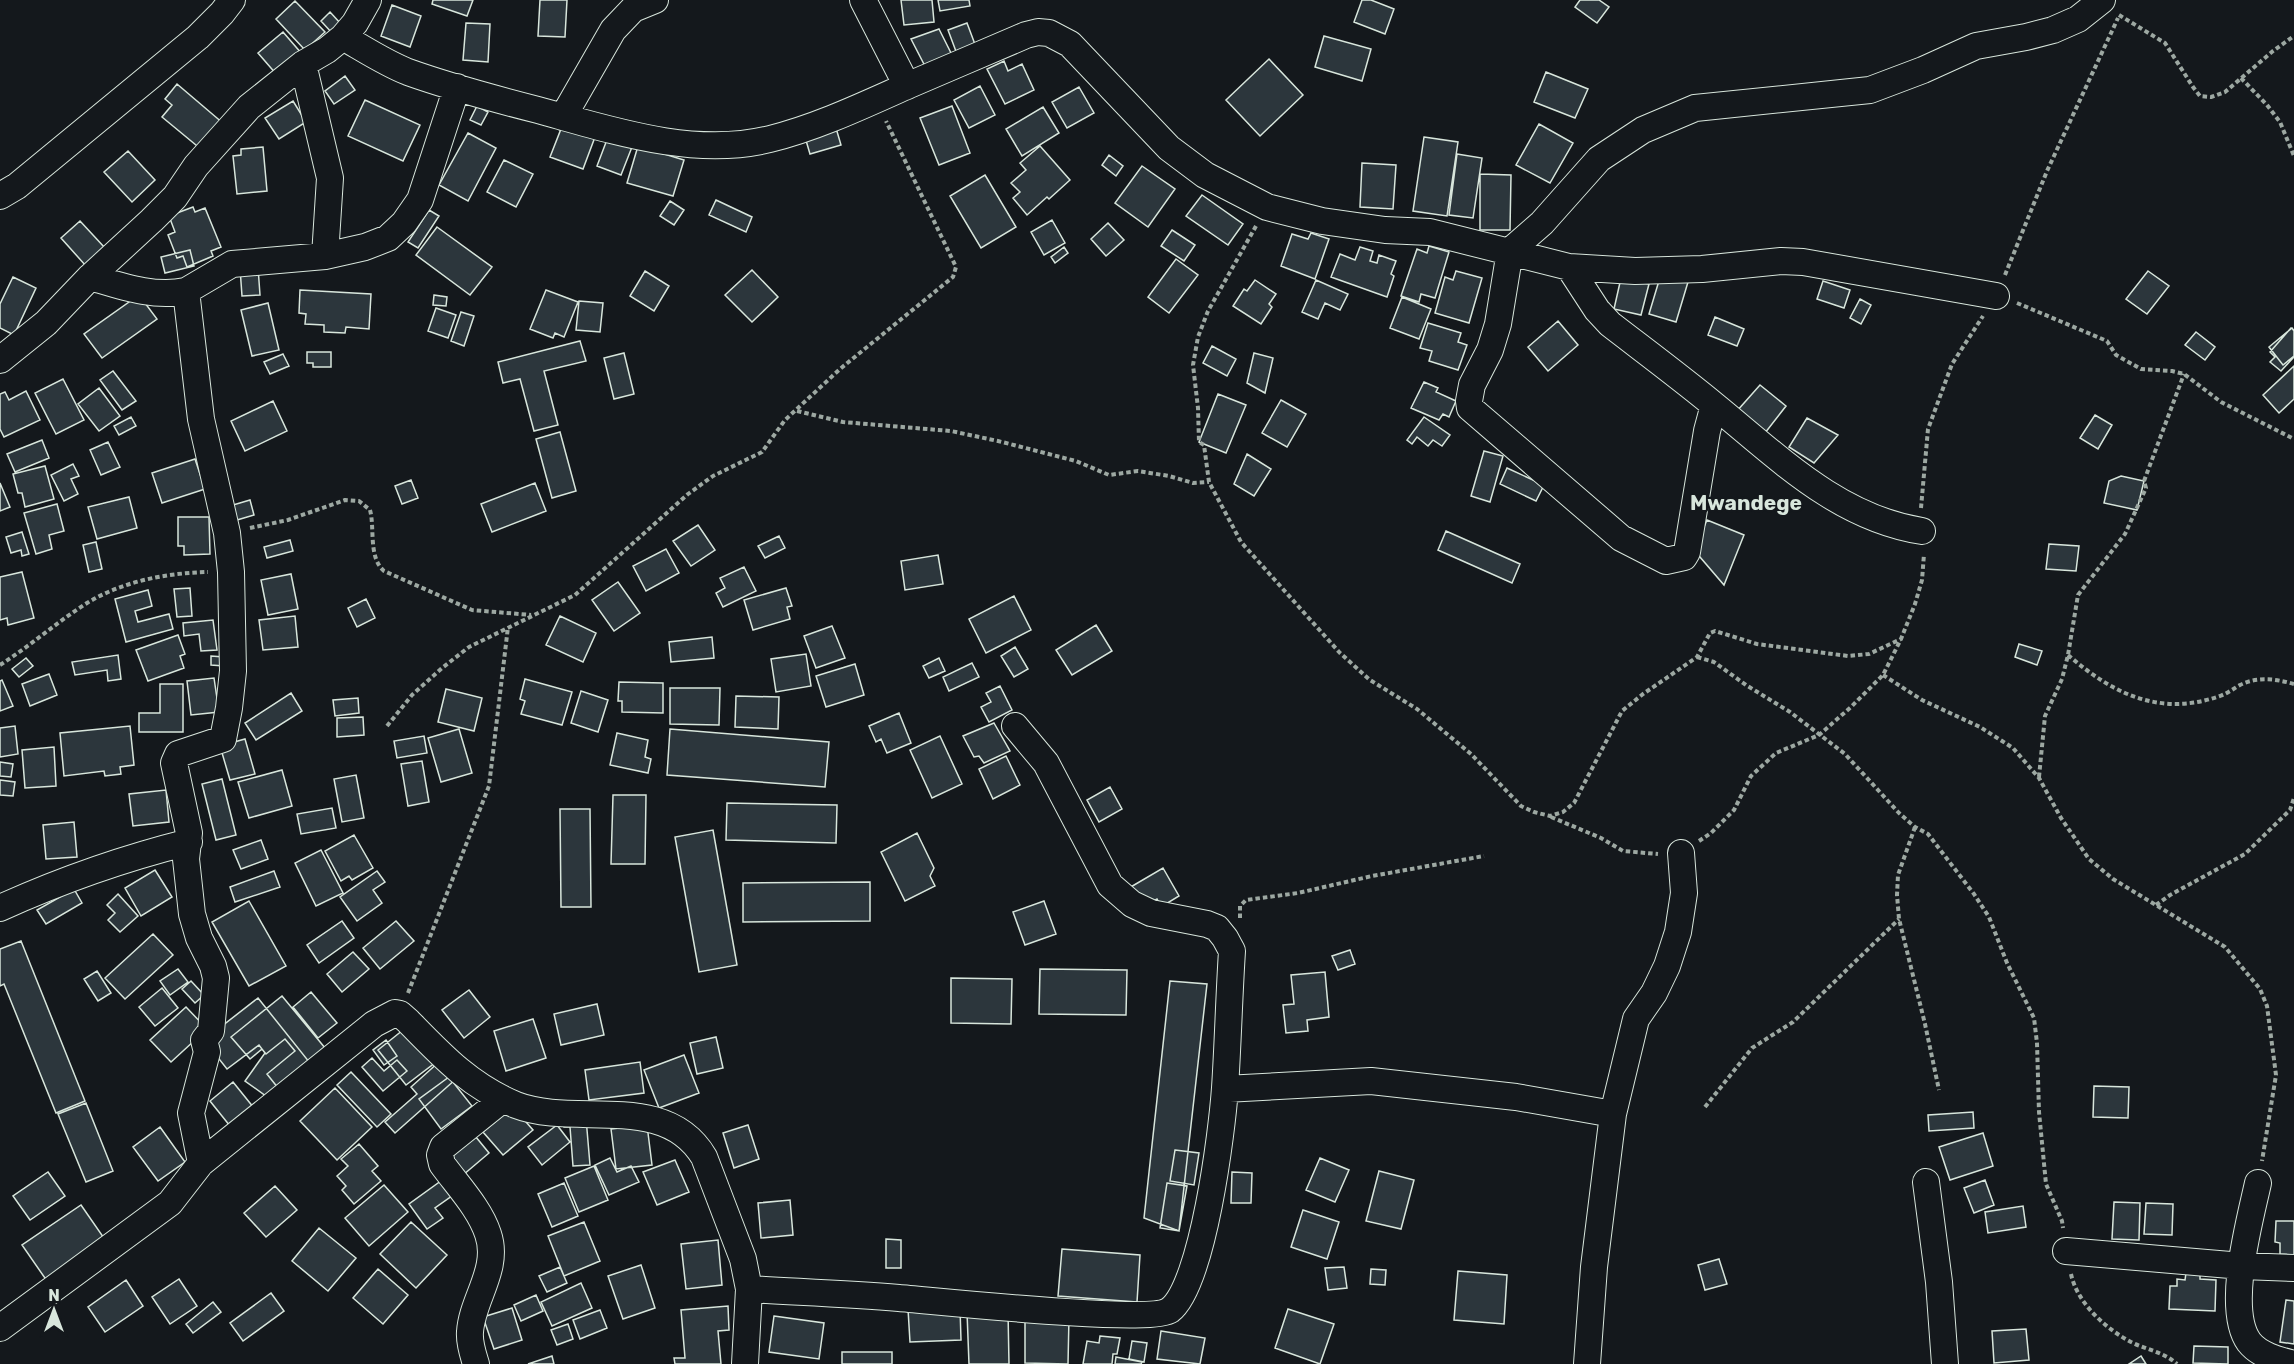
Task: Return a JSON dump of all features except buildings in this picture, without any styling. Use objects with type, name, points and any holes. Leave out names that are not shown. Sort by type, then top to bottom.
[{"type":"street","points":[[0,196],[17,186],[191,42],[222,13],[232,0]]},
{"type":"street","points":[[0,360],[46,323],[90,277],[175,197],[196,166],[249,107],[303,64],[344,37],[356,24],[368,0]]},
{"type":"street","points":[[563,117],[613,30],[633,9],[655,0]]},
{"type":"street","points":[[863,0],[907,86]]},
{"type":"street","points":[[1714,405],[1707,430],[1687,552],[1684,557],[1666,561],[1621,538],[1470,408],[1472,385],[1490,350],[1498,324],[1510,252],[1542,222],[1599,159],[1643,130],[1695,108],[1870,90],[1923,70],[1976,46],[2053,30],[2078,19],[2101,2]]},
{"type":"street","points":[[344,37],[405,71],[457,87],[563,117],[673,142],[722,146],[769,139],[876,101],[1026,35],[1038,32],[1049,33],[1070,44],[1169,148],[1205,175],[1268,207],[1322,221],[1385,230],[1430,232],[1569,267],[1635,271],[1702,269],[1781,261],[1803,262],[1996,296]]},
{"type":"street","points":[[303,64],[330,178],[325,256]]},
{"type":"street","points":[[90,277],[126,288],[155,292],[186,291],[232,264],[325,256],[365,247],[388,238],[414,212],[420,200],[457,87]]},
{"type":"street","points":[[1569,267],[1597,310],[1610,324],[1815,487],[1877,520],[1901,528],[1922,531]]},
{"type":"street","points":[[186,291],[201,419],[226,533],[231,572],[232,671],[225,735],[219,742],[178,754],[174,759],[188,824],[189,842],[186,860],[192,914],[216,978],[212,1031],[204,1040],[207,1052],[191,1113],[201,1163]]},
{"type":"street","points":[[749,1289],[1108,1314],[1155,1315],[1168,1311],[1178,1302],[1187,1286],[1209,1200],[1225,1089],[1232,951],[1217,928],[1151,913],[1132,904],[1110,885],[1046,763],[1015,726]]},
{"type":"street","points":[[0,908],[57,882],[125,858],[189,842]]},
{"type":"street","points":[[1587,1364],[1594,1267],[1613,1114],[1636,1019],[1654,993],[1667,966],[1678,932],[1684,892],[1681,853]]},
{"type":"street","points":[[0,1328],[170,1203],[201,1163],[365,1030],[394,1013],[400,1014],[461,1074],[503,1099],[539,1112],[616,1114],[654,1120],[690,1139],[704,1157],[743,1259],[749,1289],[745,1364]]},
{"type":"street","points":[[1225,1089],[1371,1082],[1516,1097],[1613,1114]]},
{"type":"street","points":[[476,1364],[470,1334],[475,1308],[484,1288],[491,1260],[489,1235],[480,1217],[442,1164],[440,1155],[443,1146],[503,1099]]},
{"type":"street","points":[[1926,1182],[1939,1282],[1945,1364]]},
{"type":"street","points":[[2258,1183],[2238,1296],[2242,1324],[2249,1341],[2265,1355],[2294,1364]]},
{"type":"street","points":[[2066,1251],[2242,1266],[2294,1268]]},
{"type":"path","points":[[2101,2],[2166,43],[2178,60],[2185,78],[2200,96],[2211,97],[2224,92],[2294,36]]},
{"type":"path","points":[[2241,78],[2280,122],[2294,156]]},
{"type":"path","points":[[387,726],[412,695],[469,647],[575,595],[688,494],[713,476],[762,452],[770,443],[776,430],[840,369],[955,274],[956,267],[947,246],[876,101]]},
{"type":"path","points":[[1268,207],[1239,253],[1197,336],[1193,366],[1199,442],[1204,445],[1209,482],[1241,542],[1340,653],[1370,680],[1417,709],[1471,754],[1521,806],[1550,816],[1563,812],[1574,803],[1622,711],[1697,657],[1710,633],[1715,631],[1757,644],[1848,656],[1869,654],[1901,639]]},
{"type":"path","points":[[1996,296],[2026,306],[2107,341],[2115,355],[2141,369],[2184,374],[2221,402],[2294,439]]},
{"type":"path","points":[[2039,778],[2045,717],[2062,679],[2078,595],[2124,534],[2137,510],[2146,488],[2144,481],[2184,374]]},
{"type":"path","points":[[796,411],[843,422],[951,431],[1076,461],[1109,475],[1138,471],[1193,483],[1209,482]]},
{"type":"path","points":[[226,533],[288,520],[345,500],[359,501],[370,510],[375,555],[379,567],[384,571],[472,610],[532,615]]},
{"type":"path","points":[[0,665],[87,603],[106,594],[159,577],[190,573],[231,572]]},
{"type":"path","points":[[400,1014],[489,786],[508,627]]},
{"type":"path","points":[[2068,655],[2109,687],[2160,704],[2216,698],[2227,694],[2241,684],[2265,678],[2294,684]]},
{"type":"path","points":[[1697,657],[1714,662],[1790,712],[1845,754],[1892,806],[1915,827],[1928,834],[1974,894],[1989,917],[2007,963],[2034,1018],[2046,1184],[2062,1221],[2073,1283],[2080,1298],[2092,1311],[2132,1342],[2164,1354],[2177,1364]]},
{"type":"path","points":[[1883,675],[1922,700],[1980,727],[2013,748],[2039,778],[2061,818],[2089,859],[2113,879],[2225,948],[2260,989],[2267,1006],[2276,1075],[2258,1183]]},
{"type":"path","points":[[2156,905],[2245,854],[2290,810],[2294,798]]},
{"type":"path","points":[[1915,827],[1898,875],[1899,919],[1939,1090]]},
{"type":"path","points":[[1217,928],[1239,926],[1240,906],[1246,900],[1298,893],[1372,876],[1484,856]]},
{"type":"path","points":[[1705,1107],[1752,1048],[1793,1022],[1899,919]]},
{"type":"district","name":"Mwandege","points":[[1746,503]]}]
